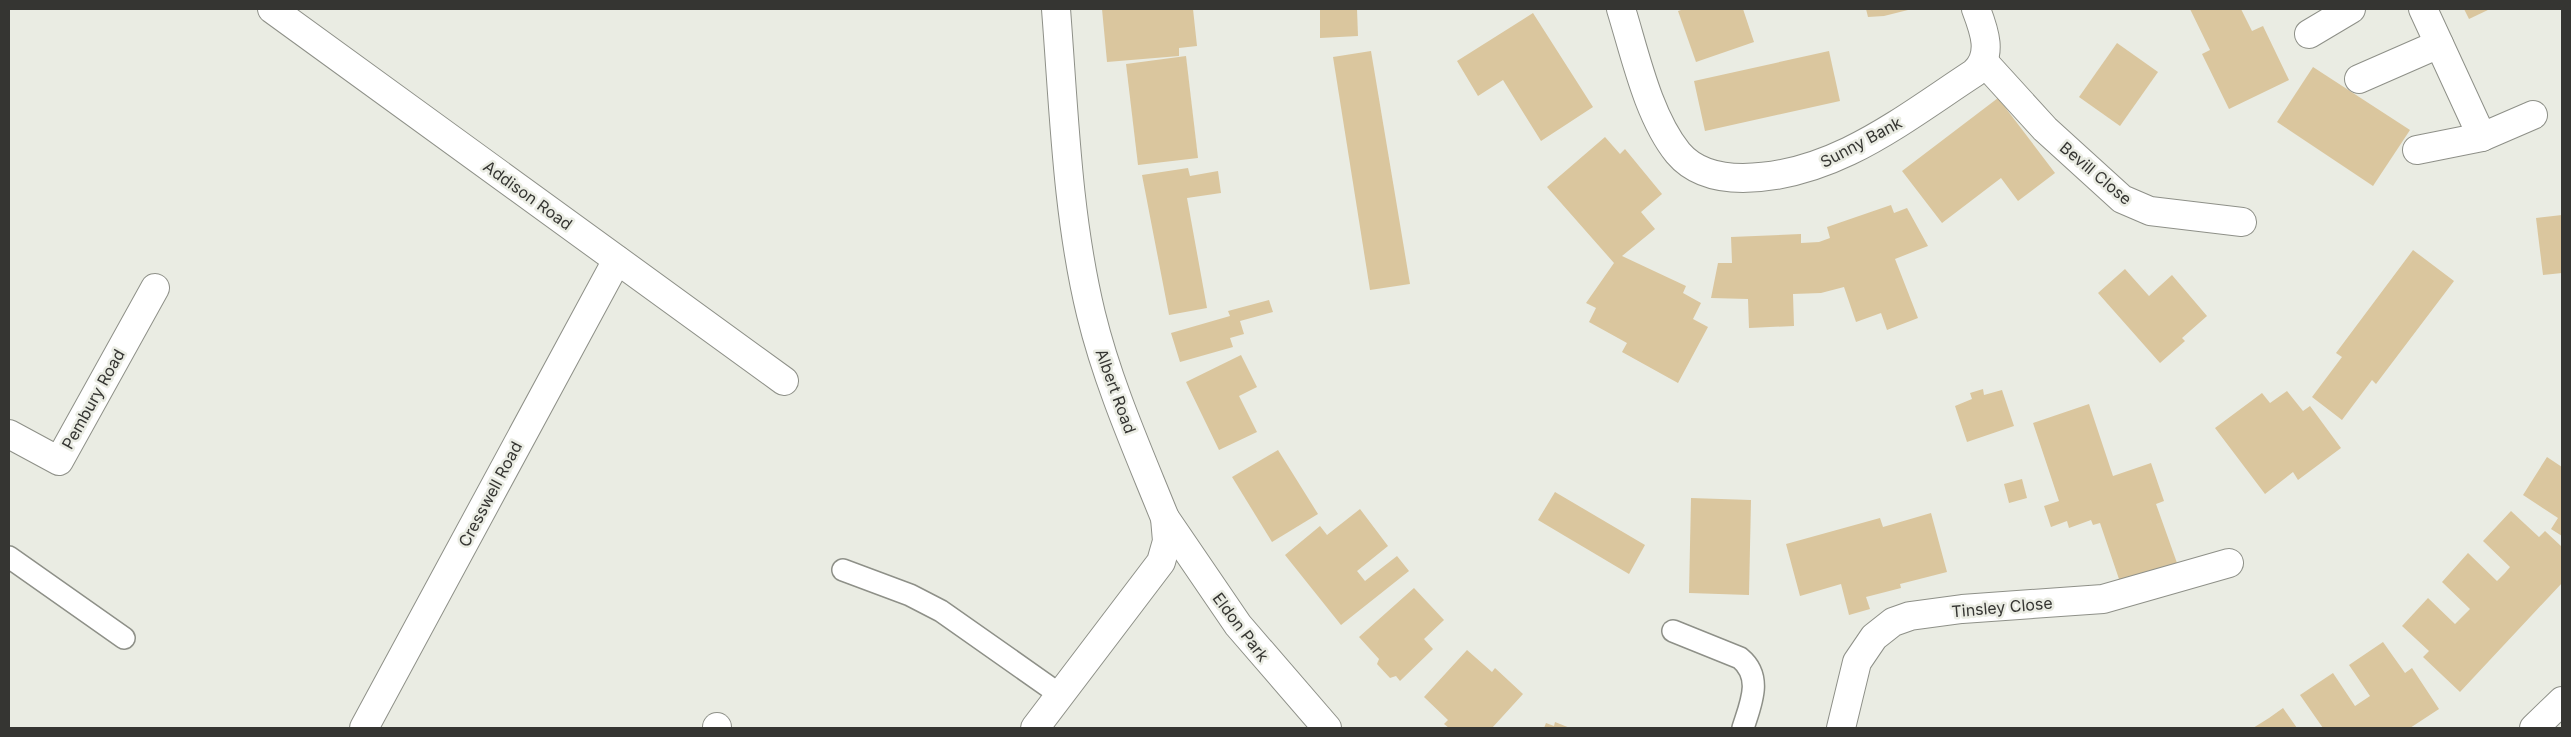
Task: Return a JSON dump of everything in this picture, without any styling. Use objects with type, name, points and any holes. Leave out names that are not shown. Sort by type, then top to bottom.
[{"type":"street","name":"Addison Road","points":[[272,9],[784,382]]},
{"type":"street","name":"Albert Road","points":[[1035,728],[1160,562],[1167,541],[1165,518],[1114,389],[1102,352],[1088,296],[1072,205],[1056,9]]},
{"type":"street","name":"Sunny Bank","points":[[1621,9],[1640,70],[1668,139],[1690,165],[1700,170],[1726,177],[1755,178],[1780,175],[1832,160],[1898,125],[1974,73],[1984,62]]},
{"type":"street","points":[[1976,9],[1986,43],[1984,62]]},
{"type":"street","points":[[2310,34],[2351,9]]},
{"type":"street","points":[[2423,9],[2482,137]]},
{"type":"street","points":[[2359,79],[2439,44]]},
{"type":"street","name":"Bevill Close","points":[[1984,62],[2045,129],[2122,199],[2150,211],[2242,222]]},
{"type":"street","points":[[2416,150],[2482,137],[2533,115]]},
{"type":"street","name":"Cresswell Road","points":[[364,728],[617,260]]},
{"type":"street","name":"Pembury Road","points":[[9,434],[59,461],[155,288]]},
{"type":"street","name":"Eldon Park","points":[[1165,518],[1238,625],[1316,725]]},
{"type":"street","name":"Tinsley Close","points":[[1842,728],[1857,662],[1874,637],[1893,622],[1910,616],[1962,609],[2102,598],[2229,563]]},
{"type":"street","points":[[2534,728],[2562,701]]},
{"type":"lane","points":[[9,557],[124,638]]},
{"type":"lane","points":[[843,570],[910,595],[941,611],[1059,694]]},
{"type":"lane","points":[[1673,631],[1740,658],[1748,665],[1754,676],[1753,688],[1743,728]]},
{"type":"building","points":[[1102,9],[1193,9],[1197,46],[1179,48],[1179,56],[1107,62]]},
{"type":"building","points":[[1320,9],[1357,9],[1358,36],[1320,38]]},
{"type":"building","points":[[1684,9],[1743,9],[1754,42],[1696,62],[1678,11]]},
{"type":"building","points":[[1866,9],[1912,9],[1884,16],[1868,17]]},
{"type":"building","points":[[2190,9],[2241,9],[2252,31],[2263,26],[2289,80],[2229,109],[2202,54],[2210,50]]},
{"type":"building","points":[[2464,9],[2490,9],[2469,19]]},
{"type":"building","points":[[1533,13],[1593,107],[1541,141],[1503,80],[1478,96],[1457,61]]},
{"type":"building","points":[[2117,43],[2158,72],[2120,126],[2079,97]]},
{"type":"building","points":[[1371,51],[1410,284],[1370,290],[1333,57]]},
{"type":"building","points":[[1829,51],[1840,101],[1705,131],[1694,81]]},
{"type":"building","points":[[1186,56],[1198,158],[1138,165],[1126,64]]},
{"type":"building","points":[[2313,67],[2410,130],[2373,186],[2277,122]]},
{"type":"building","points":[[1998,98],[2055,173],[2018,201],[2001,178],[1942,223],[1902,171]]},
{"type":"building","points":[[1605,137],[1620,154],[1625,149],[1662,194],[1641,212],[1655,229],[1622,256],[1686,286],[1683,293],[1701,303],[1693,319],[1708,327],[1678,383],[1622,352],[1627,343],[1589,322],[1596,308],[1586,303],[1614,263],[1547,187]]},
{"type":"building","points":[[1188,168],[1190,176],[1218,171],[1221,193],[1187,198],[1207,308],[1169,315],[1142,175]]},
{"type":"building","points":[[1891,205],[1894,213],[1907,208],[1928,246],[1895,259],[1918,318],[1887,330],[1881,313],[1856,322],[1844,287],[1821,293],[1793,294],[1794,326],[1749,328],[1748,299],[1711,298],[1718,263],[1732,263],[1731,237],[1801,234],[1801,243],[1819,242],[1830,238],[1827,227]]},
{"type":"building","points":[[2562,215],[2562,273],[2543,275],[2536,218]]},
{"type":"building","points":[[2413,250],[2454,281],[2376,384],[2372,380],[2342,420],[2312,397],[2342,357],[2336,353]]},
{"type":"building","points":[[2125,269],[2149,296],[2172,275],[2207,316],[2182,338],[2185,341],[2160,363],[2098,293]]},
{"type":"building","points":[[1269,300],[1273,312],[1240,321],[1244,334],[1230,338],[1233,347],[1180,362],[1171,333],[1230,316],[1228,311]]},
{"type":"building","points":[[1241,355],[1257,387],[1239,396],[1257,432],[1219,450],[1186,382]]},
{"type":"building","points":[[1983,389],[1984,395],[2002,390],[2014,426],[1967,442],[1955,406],[1972,399],[1970,393]]},
{"type":"building","points":[[2287,391],[2303,411],[2310,406],[2341,448],[2298,480],[2293,472],[2265,494],[2215,428],[2262,393],[2270,403]]},
{"type":"building","points":[[2089,404],[2113,476],[2151,463],[2164,501],[2156,504],[2177,563],[2120,582],[2100,523],[2093,525],[2091,520],[2069,528],[2067,521],[2051,527],[2044,506],[2059,501],[2033,423]]},
{"type":"building","points":[[1278,450],[1318,514],[1272,542],[1232,477]]},
{"type":"building","points":[[2547,457],[2562,467],[2562,536],[2551,529],[2558,518],[2523,495]]},
{"type":"building","points":[[2022,479],[2027,498],[2009,503],[2004,484]]},
{"type":"building","points":[[1555,492],[1645,545],[1629,574],[1538,520]]},
{"type":"building","points":[[1691,498],[1751,500],[1749,595],[1689,593]]},
{"type":"building","points":[[1360,509],[1388,546],[1357,571],[1365,581],[1397,556],[1409,571],[1341,625],[1285,555],[1320,526],[1327,535]]},
{"type":"building","points":[[2511,511],[2539,537],[2545,531],[2562,547],[2562,583],[2460,692],[2423,657],[2429,651],[2402,626],[2428,598],[2455,624],[2470,609],[2442,582],[2468,553],[2497,581],[2505,573],[2510,567],[2483,541]]},
{"type":"building","points":[[1931,513],[1947,572],[1900,584],[1901,588],[1866,597],[1870,609],[1849,615],[1841,584],[1800,596],[1786,544],[1880,518],[1883,527]]},
{"type":"building","points":[[1414,588],[1444,620],[1424,639],[1433,649],[1400,681],[1396,676],[1390,678],[1377,664],[1379,659],[1359,637]]},
{"type":"building","points":[[2383,642],[2405,673],[2412,668],[2439,709],[2410,728],[2323,728],[2300,695],[2333,673],[2355,706],[2370,696],[2349,665]]},
{"type":"building","points":[[1467,650],[1492,672],[1495,668],[1523,694],[1492,728],[1449,728],[1444,724],[1448,720],[1424,697]]},
{"type":"building","points":[[2283,708],[2297,728],[2253,728],[2269,718]]},
{"type":"building","points":[[1555,722],[1570,728],[1544,728],[1546,723],[1554,726]]}]
